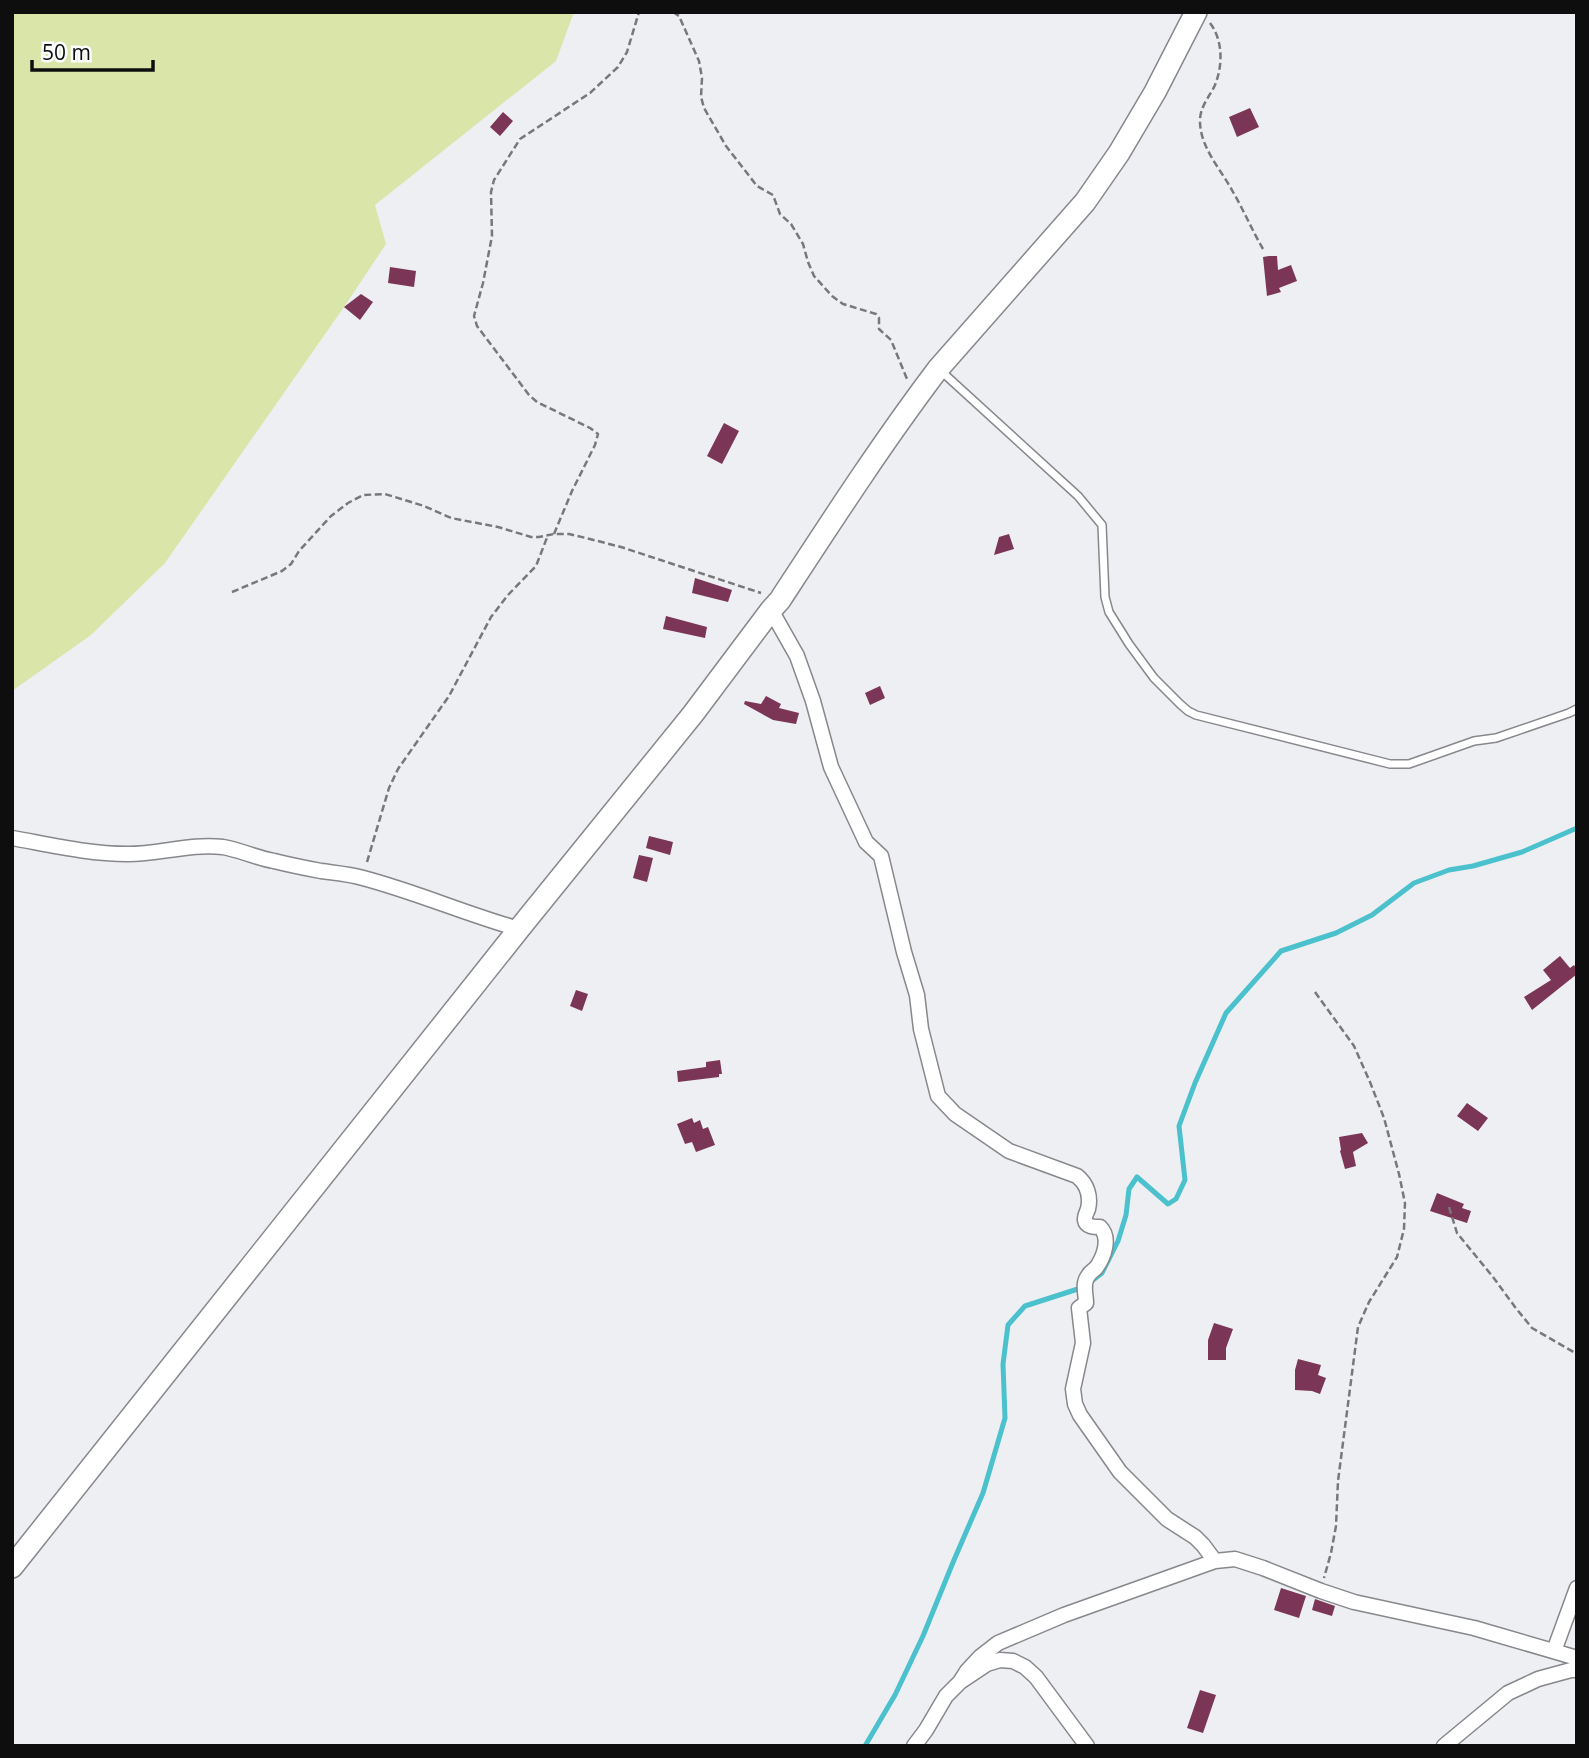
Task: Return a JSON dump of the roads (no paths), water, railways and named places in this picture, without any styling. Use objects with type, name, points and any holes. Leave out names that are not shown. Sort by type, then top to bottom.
[{"type":"main road","points":[[12,1567],[693,714],[775,605],[916,398],[1085,202],[1156,92],[1196,13]]},
{"type":"street","points":[[775,605],[813,701],[831,767],[866,842],[881,856],[917,995],[921,1029],[938,1096],[955,1114],[1009,1150],[1077,1175],[1089,1192],[1089,1206],[1084,1218],[1086,1223],[1090,1227],[1100,1227],[1106,1237],[1106,1246],[1097,1266],[1087,1276],[1084,1287],[1086,1303],[1079,1308],[1083,1343],[1073,1389],[1080,1415],[1120,1472],[1167,1519],[1195,1537],[1214,1561]]},
{"type":"street","points":[[12,838],[87,852],[131,854],[194,846],[227,848],[260,859],[364,878],[401,888],[471,915],[519,929]]},
{"type":"street","points":[[960,1682],[980,1657],[998,1643],[1064,1615],[1214,1561],[1235,1559],[1263,1567],[1321,1591],[1391,1611],[1474,1628],[1577,1658]]},
{"type":"street","points":[[1554,1651],[1577,1588]]},
{"type":"street","points":[[914,1746],[946,1696],[960,1682],[987,1664],[1000,1660],[1013,1661],[1025,1667],[1049,1694],[1087,1746]]},
{"type":"street","points":[[1444,1746],[1508,1693],[1538,1679],[1577,1670]]},
{"type":"lane","points":[[939,369],[1079,496],[1102,525],[1105,597],[1109,612],[1154,678],[1188,711],[1390,764],[1409,764],[1474,741],[1496,738],[1577,709]]},
{"type":"waterway","points":[[865,1746],[895,1695],[923,1636],[983,1493],[1005,1418],[1003,1364],[1008,1325],[1025,1306],[1084,1287],[1102,1273],[1118,1241],[1126,1215],[1129,1189],[1137,1177],[1168,1204],[1176,1199],[1185,1180],[1179,1126],[1226,1013],[1281,951],[1336,933],[1372,915],[1414,883],[1449,870],[1522,852],[1577,828]]}]
